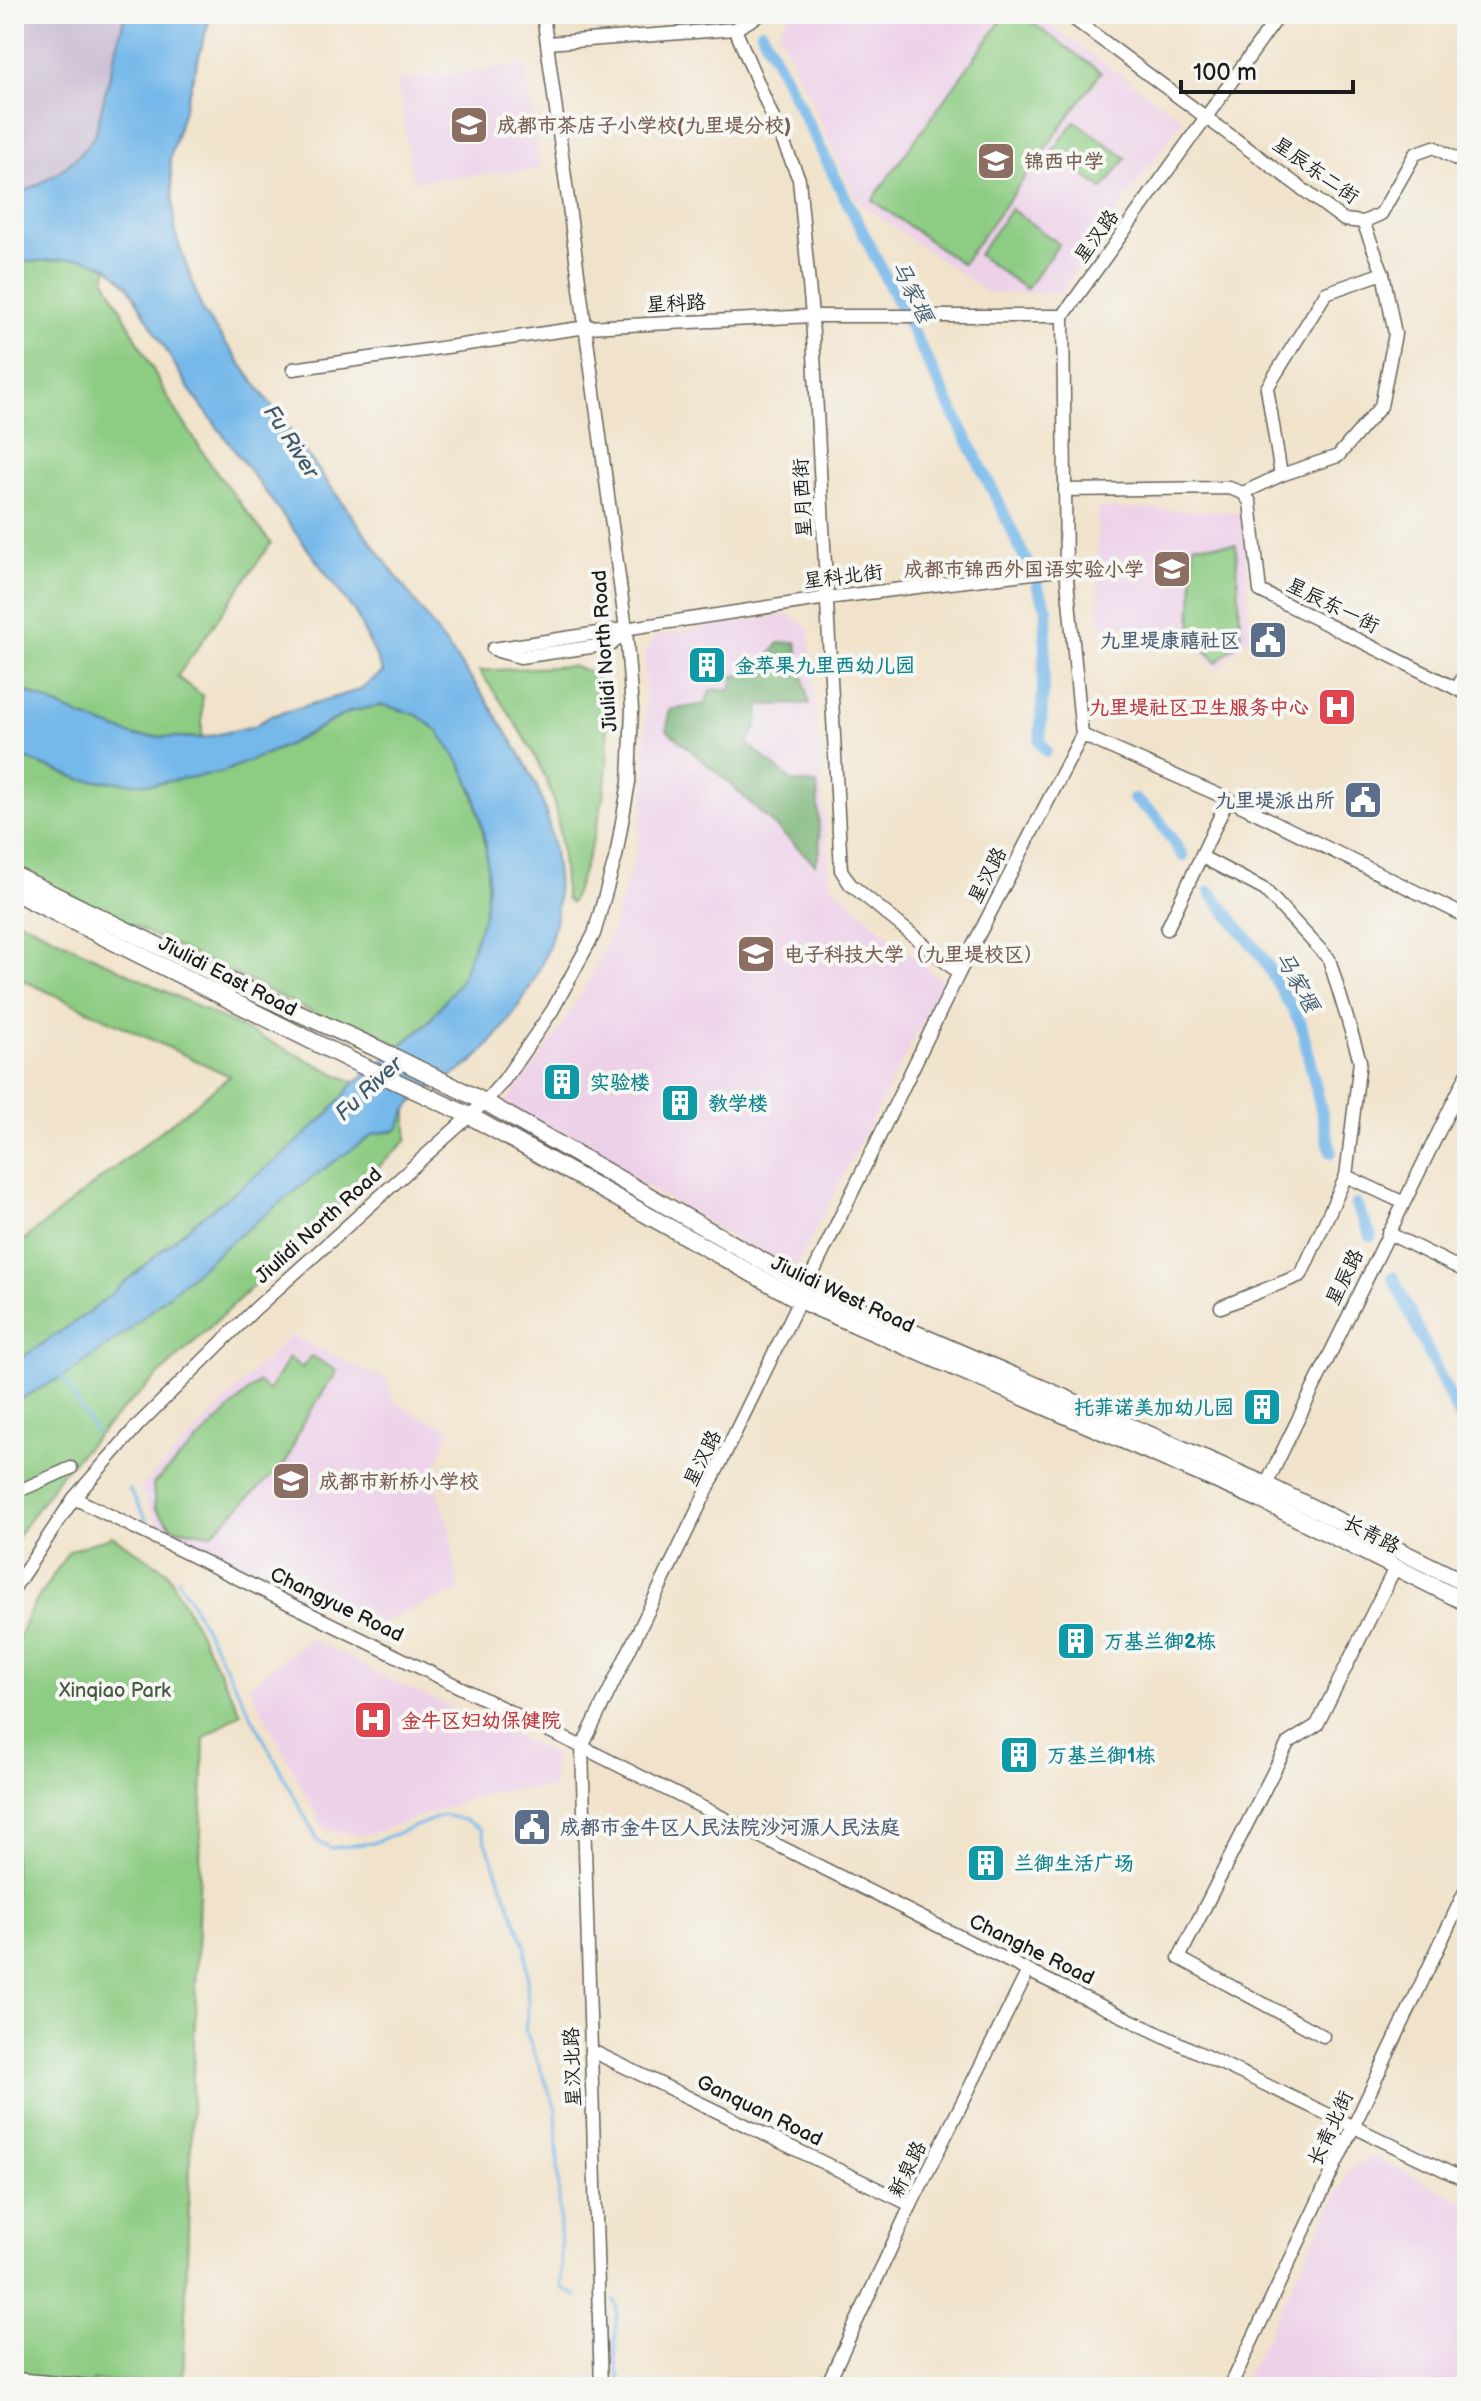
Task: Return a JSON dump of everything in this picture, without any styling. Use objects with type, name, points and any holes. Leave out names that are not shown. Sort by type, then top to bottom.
[{"type":"main road","points":[[14,875],[485,1102],[804,1294]]},
{"type":"main road","name":"Jiulidi East Road","points":[[14,892],[423,1096]]},
{"type":"main road","name":"Jiulidi West Road","points":[[423,1096],[470,1116],[804,1294],[1263,1492]]},
{"type":"main road","points":[[1263,1492],[1467,1584]]},
{"type":"main road","name":"长青路","points":[[1263,1492],[1395,1568],[1467,1603]]},
{"type":"street","name":"Jiulidi North Road","points":[[14,1588],[74,1498],[138,1425],[255,1309],[485,1102],[552,1011],[594,934],[616,856],[629,782],[632,709],[626,629],[543,14]]},
{"type":"street","points":[[547,43],[735,29],[762,14]]},
{"type":"street","name":"星辰东二街","points":[[1067,14],[1344,220],[1363,222],[1381,214],[1415,154],[1434,147],[1467,165]]},
{"type":"street","name":"星汉路","points":[[1063,316],[1280,14]]},
{"type":"street","name":"星月西街","points":[[735,29],[799,179],[812,316],[841,870],[850,884],[959,973]]},
{"type":"street","points":[[1065,490],[1229,488],[1243,493],[1281,475],[1338,456],[1381,406],[1395,334],[1383,273],[1363,222]]},
{"type":"street","points":[[1281,475],[1267,388],[1326,293],[1383,273]]},
{"type":"street","name":"星科路","points":[[293,369],[587,327],[812,316],[1063,316]]},
{"type":"street","points":[[1063,316],[1066,569],[1082,735],[1228,799],[1467,917]]},
{"type":"street","name":"星辰东一街","points":[[1243,493],[1250,502],[1260,591],[1462,692]]},
{"type":"street","name":"星科北街","points":[[626,629],[612,644],[520,657],[493,649],[827,598],[1066,569]]},
{"type":"street","points":[[1462,692],[1467,669]]},
{"type":"street","name":"星汉路","points":[[582,1747],[959,973],[1082,735]]},
{"type":"street","points":[[1167,929],[1228,799]]},
{"type":"street","points":[[1202,857],[1265,890],[1329,959],[1360,1061],[1346,1176],[1301,1275],[1221,1307]]},
{"type":"street","name":"星辰路","points":[[1263,1492],[1467,1074]]},
{"type":"street","points":[[1346,1176],[1402,1202]]},
{"type":"street","points":[[1388,1233],[1467,1272]]},
{"type":"street","points":[[14,1493],[71,1468]]},
{"type":"street","name":"Changyue Road","points":[[74,1498],[582,1747]]},
{"type":"street","points":[[1323,2036],[1179,1958],[1288,1743],[1317,1725],[1395,1568]]},
{"type":"street","name":"Changhe Road","points":[[582,1747],[1028,1971],[1467,2181]]},
{"type":"street","name":"星汉北路","points":[[582,1747],[601,2387]]},
{"type":"street","name":"长青北街","points":[[1230,2387],[1467,1887]]},
{"type":"street","name":"新泉路","points":[[826,2387],[911,2205],[1028,1971]]},
{"type":"street","name":"Ganquan Road","points":[[592,2051],[911,2205]]},
{"type":"street","points":[[14,2379],[104,2387]]},
{"type":"shaded area","points":[[14,14],[125,14],[95,135],[85,151],[67,167],[42,184],[14,196]]},
{"type":"shaded area","name":"锦西中学","points":[[789,14],[1034,14],[1183,119],[1059,294],[988,293],[858,202],[778,30]]},
{"type":"shaded area","name":"成都市茶店子小学校(九里堤分校)","points":[[525,64],[540,169],[413,181],[398,81]]},
{"type":"shaded area","name":"成都市锦西外国语实验小学","points":[[1097,508],[1244,512],[1250,636],[1218,669],[1176,631],[1099,625]]},
{"type":"shaded area","name":"电子科技大学（九里堤校区）","points":[[787,614],[809,628],[830,884],[943,982],[793,1273],[505,1103],[545,1052],[591,978],[612,930],[637,851],[647,777],[645,653],[656,636]]},
{"type":"shaded area","name":"成都市新桥小学校","points":[[290,1335],[387,1380],[394,1403],[450,1429],[433,1474],[450,1529],[459,1591],[368,1627],[160,1528],[140,1488]]},
{"type":"shaded area","name":"金牛区妇幼保健院","points":[[310,1638],[393,1681],[554,1754],[553,1788],[491,1792],[364,1836],[324,1829],[249,1686]]},
{"type":"shaded area","points":[[1374,2156],[1467,2204],[1467,2387],[1241,2387],[1351,2167]]},
{"type":"green space","points":[[1006,14],[1020,14],[1101,72],[962,264],[872,200]]},
{"type":"green space","points":[[1075,121],[1126,158],[1103,189],[1052,152]]},
{"type":"green space","points":[[1011,209],[1059,244],[1026,289],[978,255]]},
{"type":"green space","points":[[83,258],[108,267],[105,279],[168,398],[213,468],[271,543],[177,677],[202,695],[202,738],[135,736],[80,716],[14,686],[14,263]]},
{"type":"green space","points":[[1194,544],[1236,545],[1241,639],[1217,662],[1191,635]]},
{"type":"green space","points":[[796,642],[809,704],[760,705],[756,729],[747,743],[793,782],[817,784],[820,851],[815,864],[667,730],[669,710],[705,704],[710,690],[731,689],[734,676],[756,673],[779,643]]},
{"type":"green space","points":[[571,666],[595,673],[603,701],[608,759],[599,819],[571,903],[566,899],[556,812],[544,775],[513,720],[479,671]]},
{"type":"green space","points":[[384,705],[419,716],[438,732],[454,753],[477,805],[487,863],[484,915],[462,978],[434,1015],[400,1046],[366,1027],[353,1032],[14,868],[14,754],[82,780],[223,772],[287,745],[351,711]]},
{"type":"green space","points":[[14,918],[407,1108],[407,1140],[120,1412],[62,1473],[14,1541],[14,1248],[230,1076],[14,976]]},
{"type":"green space","points":[[311,1356],[337,1371],[302,1424],[287,1461],[211,1534],[173,1528],[155,1508],[153,1484],[258,1382],[268,1391],[289,1358],[302,1368]]},
{"type":"green space","name":"Xinqiao Park","points":[[112,1536],[167,1571],[241,1713],[204,1738],[183,2384],[93,2381],[92,2387],[14,2387],[14,1648],[31,1609],[69,1551]]},
{"type":"water","name":"Fu River","points":[[125,14],[211,14],[170,158],[175,233],[203,312],[486,699],[517,748],[537,787],[549,825],[558,897],[554,929],[529,990],[504,1027],[477,1058],[412,1103],[397,1130],[374,1134],[318,1173],[227,1245],[126,1332],[71,1372],[14,1405],[14,1363],[96,1307],[196,1221],[283,1155],[330,1112],[353,1084],[425,1026],[461,980],[484,915],[488,883],[486,845],[474,792],[462,766],[438,731],[417,715],[384,705],[351,711],[287,745],[223,772],[153,784],[82,780],[14,754],[14,686],[80,716],[135,736],[202,738],[254,726],[271,716],[359,690],[383,672],[356,614],[189,389],[128,286],[108,267],[83,258],[14,263],[14,196],[59,172],[79,155],[95,135]]},
{"type":"waterway","name":"马家堰","points":[[762,32],[1029,567]]},
{"type":"waterway","name":"马家堰","points":[[1037,585],[1047,609],[1040,742],[1046,751]]},
{"type":"waterway","name":"马家堰","points":[[1134,799],[1156,816],[1183,856]]},
{"type":"waterway","name":"马家堰","points":[[1210,892],[1261,955],[1301,1024],[1331,1152]]},
{"type":"waterway","name":"马家堰","points":[[1356,1205],[1371,1236]]},
{"type":"waterway","name":"马家堰","points":[[1393,1277],[1467,1433]]},
{"type":"waterway","points":[[60,1373],[95,1432]]},
{"type":"waterway","points":[[129,1489],[149,1524]]},
{"type":"waterway","points":[[178,1578],[318,1841],[331,1848],[372,1843],[444,1815],[467,1821],[481,1829],[526,1948],[528,2010],[525,2029],[556,2109],[562,2288],[577,2296]]},
{"type":"waterway","points":[[614,2300],[617,2306],[615,2351],[619,2375],[630,2386],[656,2387]]},
{"type":"place","name":"成都市茶店子小学校(九里堤分校)","points":[[469,125]]},
{"type":"place","name":"锦西中学","points":[[996,161]]},
{"type":"place","name":"成都市锦西外国语实验小学","points":[[1172,569]]},
{"type":"place","name":"九里堤康禧社区","points":[[1268,640]]},
{"type":"place","name":"金苹果九里西幼儿园","points":[[707,665]]},
{"type":"place","name":"九里堤社区卫生服务中心","points":[[1337,707]]},
{"type":"place","name":"九里堤派出所","points":[[1363,800]]},
{"type":"place","name":"电子科技大学（九里堤校区）","points":[[756,954]]},
{"type":"place","name":"实验楼","points":[[562,1082]]},
{"type":"place","name":"教学楼","points":[[680,1103]]},
{"type":"place","name":"托菲诺美加幼儿园","points":[[1262,1407]]},
{"type":"place","name":"成都市新桥小学校","points":[[291,1481]]},
{"type":"place","name":"万基兰御2栋","points":[[1076,1641]]},
{"type":"place","name":"金牛区妇幼保健院","points":[[373,1720]]},
{"type":"place","name":"万基兰御1栋","points":[[1019,1755]]},
{"type":"place","name":"成都市金牛区人民法院沙河源人民法庭","points":[[532,1827]]},
{"type":"place","name":"兰御生活广场","points":[[986,1863]]}]
